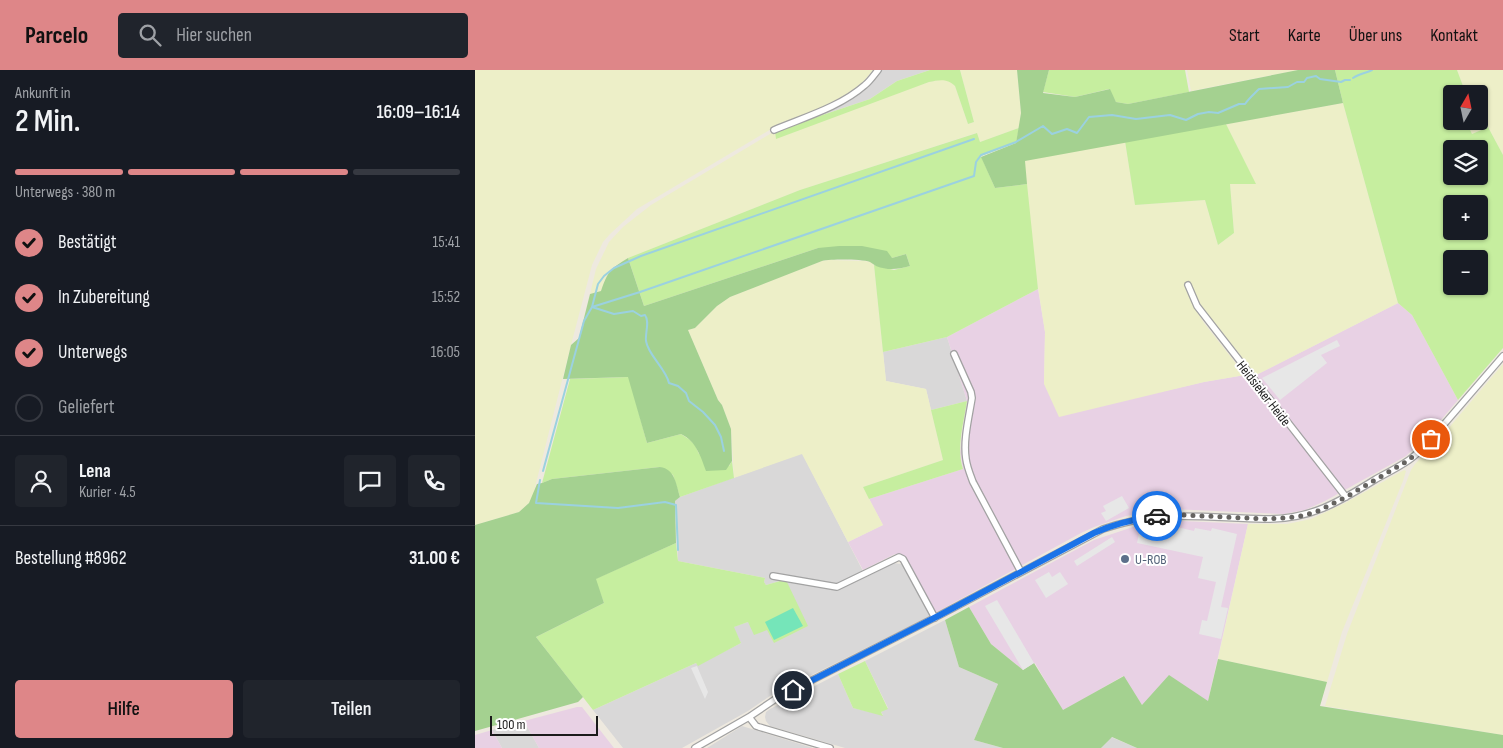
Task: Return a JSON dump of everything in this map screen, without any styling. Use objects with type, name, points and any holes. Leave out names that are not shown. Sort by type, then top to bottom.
[{"type":"street","points":[[775,130],[850,96],[866,84],[878,70]]},
{"type":"street","name":"Heidsieker Heide","points":[[1188,285],[1197,306],[1346,497]]},
{"type":"street","points":[[954,354],[972,398],[965,445],[967,468],[1021,572]]},
{"type":"street","points":[[695,748],[749,717],[777,698],[935,618],[1103,529],[1133,520],[1159,516],[1183,515],[1265,519],[1301,516],[1316,512],[1346,497],[1409,460],[1431,439],[1503,356]]},
{"type":"street","points":[[773,576],[837,587],[899,556],[903,559],[935,618]]},
{"type":"street","points":[[749,717],[759,727],[830,748]]},
{"type":"shaded area","points":[[881,70],[930,70],[897,81],[870,99],[816,117],[854,97],[869,85]]},
{"type":"shaded area","points":[[1038,289],[1045,332],[1044,384],[1160,392],[1204,382],[1256,375],[1398,303],[1412,315],[1458,400],[1429,434],[1406,456],[1305,510],[1284,514],[1171,509],[1126,516],[1081,533],[935,613],[904,556],[895,554],[863,570],[848,542],[883,525],[869,499],[963,469],[960,453],[967,401],[947,337]]},
{"type":"shaded area","points":[[947,337],[967,401],[931,410],[926,389],[886,381],[883,352]]},
{"type":"shaded area","points":[[1337,340],[1340,346],[1321,355],[1327,363],[1280,400],[1262,378]]},
{"type":"shaded area","points":[[802,453],[866,577],[893,563],[901,564],[905,567],[930,616],[770,696],[748,711],[682,748],[623,748],[593,710],[696,663],[698,665],[741,643],[733,627],[748,622],[780,581],[766,585],[764,582],[765,578],[678,561],[675,501],[680,497]]},
{"type":"shaded area","points":[[1122,496],[1129,508],[1106,521],[1101,513],[1106,511],[1103,506]]},
{"type":"shaded area","points":[[1182,521],[1248,524],[1208,701],[1142,705],[1123,676],[1063,711],[1035,663],[1023,670],[991,644],[969,607],[1094,540],[1136,526]]},
{"type":"shaded area","points":[[1165,526],[1194,531],[1195,528],[1211,531],[1212,528],[1237,534],[1221,607],[1228,608],[1221,639],[1199,634],[1202,620],[1207,621],[1216,582],[1198,578],[1203,557],[1137,543],[1140,529],[1146,530],[1147,528],[1158,531],[1159,528],[1164,529]]},
{"type":"shaded area","points":[[1112,537],[1115,542],[1077,566],[1074,561]]},
{"type":"shaded area","points":[[1049,572],[1052,577],[1060,572],[1068,584],[1046,598],[1035,580]]},
{"type":"shaded area","points":[[997,600],[1034,663],[1023,670],[985,606]]},
{"type":"shaded area","points":[[945,620],[959,667],[998,684],[974,740],[1003,748],[845,748],[770,726],[766,721],[766,712],[770,709],[838,674],[853,708],[883,715],[881,712],[888,708],[865,661]]},
{"type":"shaded area","points":[[697,666],[708,692],[705,699],[691,668]]},
{"type":"shaded area","points":[[582,707],[614,748],[539,748],[524,721]]},
{"type":"shaded area","points":[[524,721],[539,748],[502,748],[492,730]]},
{"type":"shaded area","points":[[742,726],[813,748],[707,748]]},
{"type":"shaded area","points":[[492,730],[502,748],[475,748],[475,735]]},
{"type":"shaded area","points":[[1111,737],[1137,748],[1101,748]]},
{"type":"green space","points":[[475,70],[873,70],[863,82],[849,93],[821,108],[773,128],[637,209],[603,242],[592,265],[533,495],[529,503],[519,512],[475,525]]},
{"type":"green space","points":[[930,70],[960,70],[974,122],[968,124],[955,86],[940,80],[929,82],[776,139],[775,131],[870,99],[897,81]]},
{"type":"green space","points":[[960,70],[1017,70],[1021,113],[1019,128],[980,142],[976,133],[800,190],[628,258],[613,267],[601,291],[590,294],[596,269],[609,242],[623,227],[651,205],[775,131],[939,80],[951,82],[955,86],[968,124],[974,122]]},
{"type":"green space","points":[[1017,70],[1049,70],[1043,93],[1075,97],[1110,89],[1116,102],[1128,104],[1298,70],[1335,70],[1343,103],[1025,161],[1027,184],[995,188],[981,157],[1016,143],[1021,113]]},
{"type":"green space","points":[[1049,70],[1185,70],[1189,92],[1128,104],[1116,102],[1109,89],[1075,97],[1043,92]]},
{"type":"green space","points":[[1187,70],[1298,70],[1191,91]]},
{"type":"green space","points":[[1335,70],[1457,70],[1463,85],[1443,85],[1443,130],[1470,130],[1472,134],[1481,130],[1488,130],[1488,127],[1503,155],[1503,348],[1458,400],[1412,315],[1398,303]]},
{"type":"green space","points":[[1457,70],[1503,70],[1503,155],[1488,127],[1488,85],[1463,85]]},
{"type":"green space","points":[[1343,103],[1398,303],[1256,375],[1202,307],[1191,287],[1187,289],[1193,305],[1204,323],[1245,375],[1204,382],[1059,417],[1044,384],[1045,332],[1036,274],[1024,161],[1125,141],[1135,205],[1205,200],[1218,245],[1234,233],[1230,184],[1255,183],[1226,124]]},
{"type":"green space","points":[[1226,124],[1256,184],[1230,184],[1234,233],[1218,245],[1205,200],[1135,205],[1125,141]]},
{"type":"green space","points":[[1019,128],[1016,143],[981,156],[995,188],[1027,184],[1038,289],[947,337],[883,352],[874,265],[894,270],[910,266],[906,254],[892,258],[818,248],[644,306],[628,258],[800,190],[977,133],[980,142]]},
{"type":"green space","points":[[1470,130],[1481,130],[1472,134]]},
{"type":"green space","points":[[862,246],[887,251],[892,258],[906,254],[910,266],[889,269],[860,260],[822,261],[730,297],[717,306],[695,328],[688,330],[731,429],[732,461],[726,470],[706,471],[694,445],[681,434],[647,443],[628,377],[563,379],[571,345],[579,338],[590,294],[601,291],[610,271],[628,258],[644,306],[818,248]]},
{"type":"green space","points":[[822,261],[864,261],[871,262],[874,265],[886,381],[926,389],[943,460],[863,487],[883,525],[848,542],[802,454],[734,478],[731,429],[688,330],[695,328],[717,306],[730,297]]},
{"type":"green space","points":[[1503,364],[1503,735],[1325,706],[1347,634],[1411,470]]},
{"type":"green space","points":[[629,377],[647,443],[681,434],[695,445],[699,454],[729,466],[732,461],[734,478],[680,497],[673,475],[660,467],[552,479],[542,483],[570,379]]},
{"type":"green space","points":[[967,401],[960,444],[963,469],[869,499],[863,487],[943,460],[931,410]]},
{"type":"green space","points":[[665,468],[672,474],[680,497],[675,501],[676,543],[596,579],[604,603],[536,637],[583,697],[578,702],[475,731],[475,525],[519,512],[529,503],[537,484],[552,479]]},
{"type":"green space","points":[[1404,470],[1406,471],[1403,481],[1342,632],[1327,682],[1218,659],[1248,524],[1287,524],[1311,519],[1345,503]]},
{"type":"green space","points":[[676,543],[678,561],[765,578],[764,582],[766,585],[780,581],[787,582],[808,626],[774,643],[767,630],[754,635],[748,622],[734,627],[741,643],[698,666],[696,663],[593,710],[536,637],[604,603],[595,579]]},
{"type":"green space","points":[[969,607],[991,644],[1023,670],[1034,663],[1063,710],[1124,676],[1142,705],[1169,675],[1208,701],[1218,659],[1327,682],[1320,706],[1503,735],[1503,748],[1137,748],[1112,737],[1101,748],[1003,748],[974,740],[998,684],[959,667],[945,620]]},
{"type":"green space","points":[[793,608],[803,626],[774,640],[765,622]]},
{"type":"green space","points":[[865,661],[888,709],[881,712],[883,716],[853,708],[838,674]]},
{"type":"waterway","points":[[1353,78],[1372,70]]},
{"type":"waterway","points":[[592,307],[974,176],[976,162],[981,155],[1016,142],[1043,126],[1052,134],[1067,129],[1077,133],[1089,117],[1112,115],[1136,119],[1170,115],[1186,120],[1198,114],[1218,113],[1239,104],[1245,104],[1259,89],[1288,87],[1316,76],[1320,79],[1341,82],[1350,80]]},
{"type":"waterway","points":[[543,471],[584,321],[592,307],[598,284],[614,268],[641,256],[974,139]]},
{"type":"waterway","points":[[592,307],[614,314],[633,311],[641,316],[645,315],[647,324],[646,341],[650,352],[669,383],[678,386],[686,393],[689,401],[715,425],[721,437],[724,451]]},
{"type":"waterway","points":[[540,480],[536,503],[618,508],[665,502],[676,505],[678,550]]},
{"type":"way so far","points":[[1157,516],[1183,515],[1265,519],[1301,516],[1316,512],[1346,497],[1409,460],[1431,439]]},
{"type":"place","name":"U-ROB","points":[[1125,559]]},
{"type":"route","points":[[793,690],[1094,533],[1117,524],[1157,516]]}]
